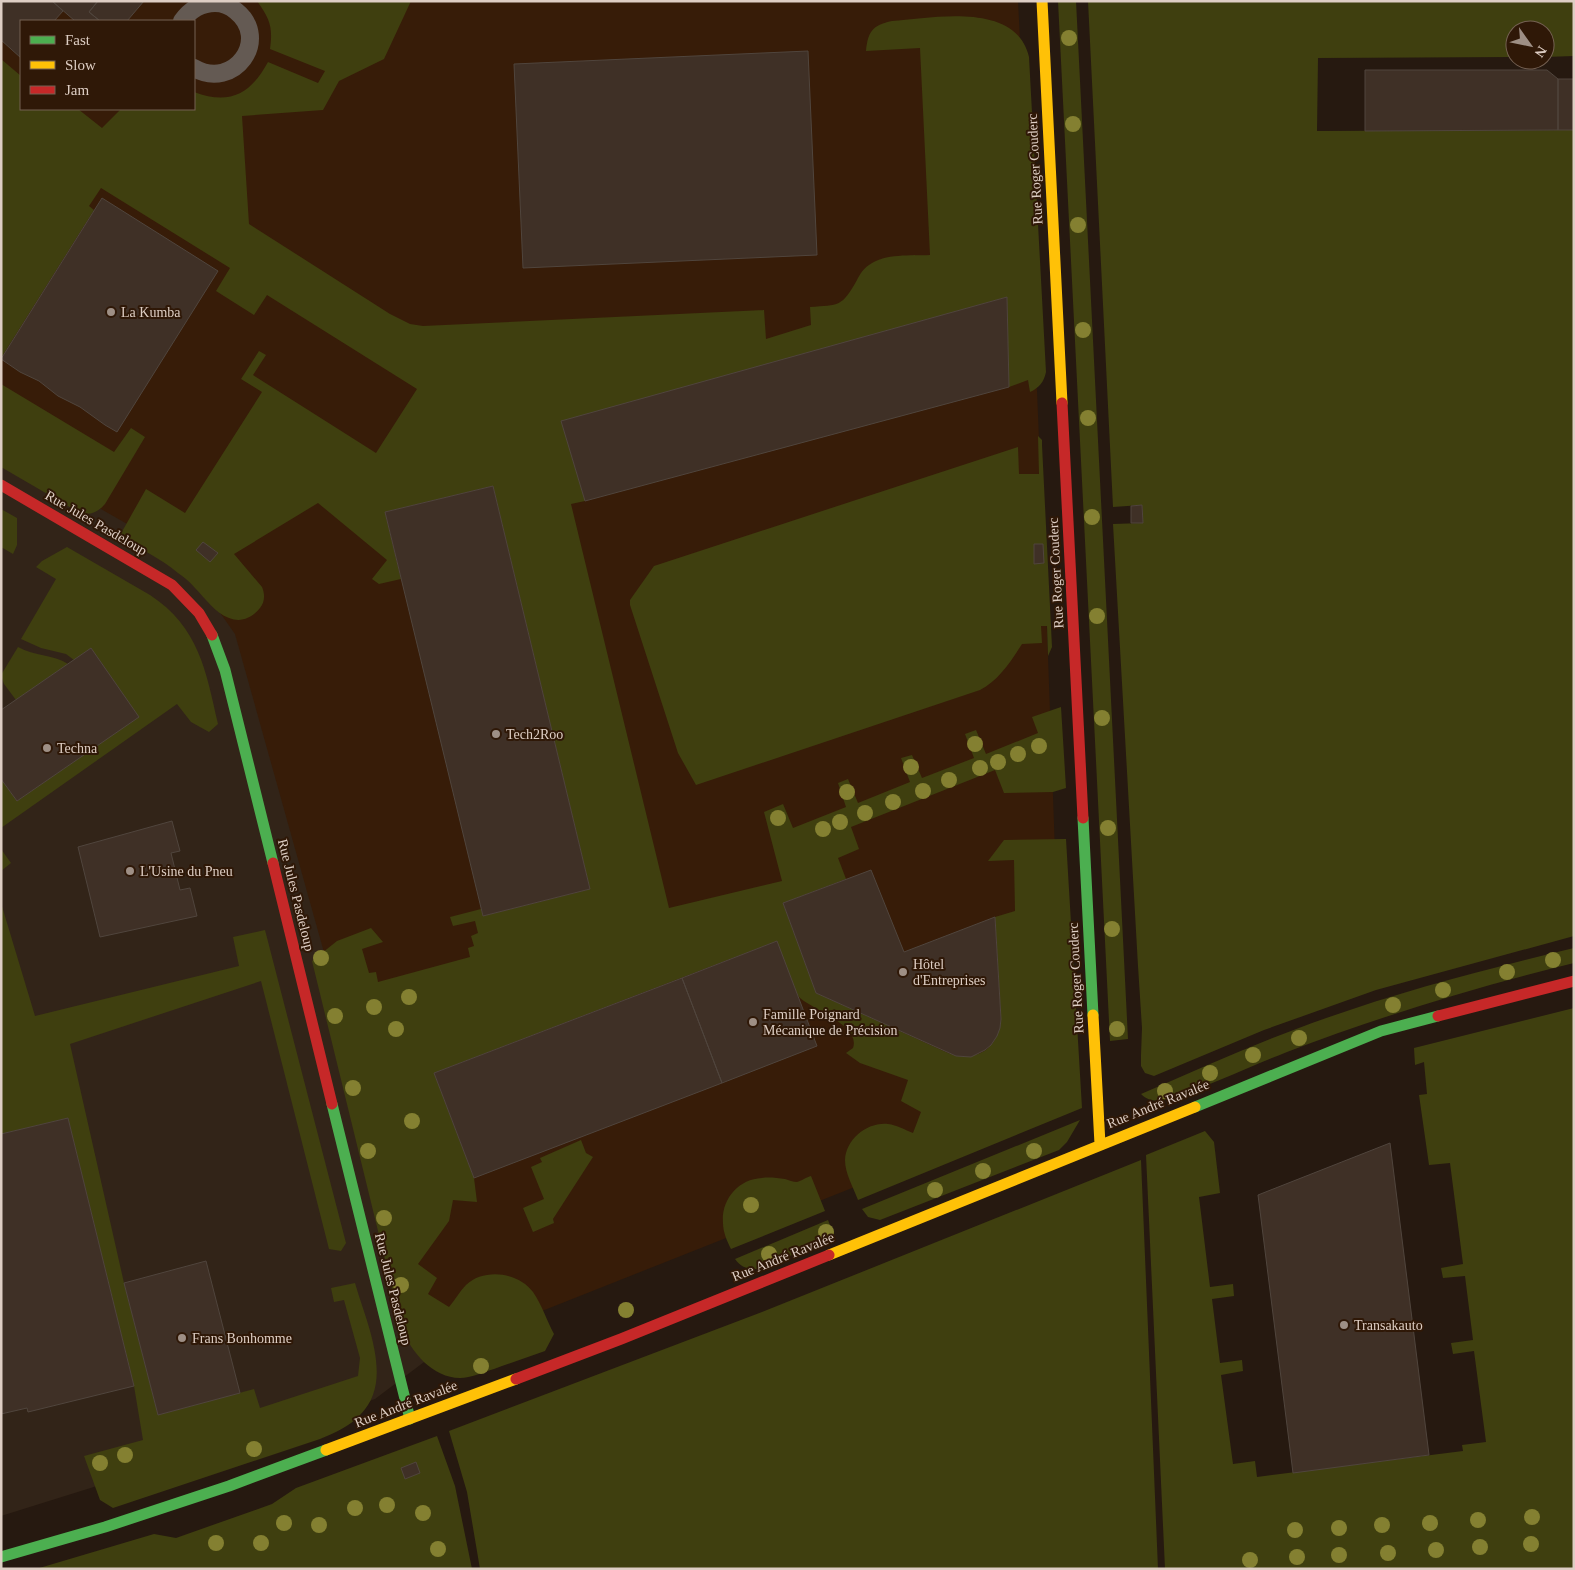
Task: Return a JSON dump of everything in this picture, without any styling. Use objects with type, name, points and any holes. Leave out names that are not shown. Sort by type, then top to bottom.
[{"type":"street","name":"Rue Roger Couderc","points":[[1042,1],[1100,1144]]},
{"type":"street","name":"Rue Jules Pasdeloup","points":[[1,485],[172,586],[194,606],[211,632],[227,680],[410,1419]]},
{"type":"street","name":"Rue André Ravalée","points":[[1,1557],[105,1527],[229,1486],[621,1339],[1381,1031],[1574,981]]},
{"type":"lane","points":[[183,20],[195,1]]},
{"type":"lane","points":[[183,20],[196,7],[208,3],[220,3],[240,14],[249,31],[250,41],[246,55],[233,69],[214,75],[205,74],[195,69]]},
{"type":"shaded area","points":[[1,1],[1018,1],[1032,270],[1064,1104],[436,1353],[1,452]]},
{"type":"shaded area","points":[[257,1],[411,1],[384,59],[339,81],[323,110],[242,116],[249,224],[390,314],[410,324],[423,326],[764,310],[766,339],[811,325],[810,307],[839,303],[852,289],[863,270],[875,261],[898,256],[930,255],[920,48],[866,51],[872,30],[892,21],[929,17],[971,17],[991,20],[1008,27],[1021,39],[1029,57],[1046,372],[1044,379],[1036,389],[1030,392],[1028,380],[1009,387],[1007,297],[562,422],[585,501],[571,504],[669,908],[782,881],[764,812],[783,804],[793,828],[846,807],[838,783],[848,779],[858,803],[910,782],[901,758],[912,755],[922,778],[974,758],[965,734],[976,730],[986,754],[1038,733],[1032,717],[1061,707],[1066,788],[1053,792],[1004,793],[995,770],[851,827],[859,849],[838,858],[846,879],[783,903],[816,993],[948,1053],[958,1056],[977,1055],[991,1046],[996,1038],[1001,1019],[995,917],[1015,911],[1014,860],[988,861],[1004,840],[1066,839],[1082,1108],[858,1200],[845,1165],[846,1152],[849,1145],[859,1133],[880,1124],[895,1125],[913,1133],[921,1112],[901,1101],[908,1080],[860,1063],[846,1053],[853,1048],[854,1040],[850,1033],[835,1019],[800,998],[777,941],[434,1073],[474,1178],[477,1202],[453,1200],[449,1221],[418,1264],[437,1278],[428,1294],[449,1307],[464,1287],[473,1280],[491,1274],[510,1277],[527,1285],[533,1292],[554,1334],[545,1351],[464,1378],[450,1377],[432,1369],[417,1355],[402,1329],[312,961],[337,941],[371,928],[383,942],[362,949],[369,973],[376,972],[378,982],[470,957],[468,948],[474,946],[471,936],[478,933],[475,921],[453,926],[450,917],[481,909],[483,916],[590,889],[493,486],[385,512],[401,579],[379,584],[372,579],[387,560],[318,503],[234,554],[262,587],[264,598],[262,606],[257,612],[246,619],[233,619],[224,616],[215,609],[189,582],[171,568],[119,537],[146,489],[185,513],[262,392],[241,379],[259,351],[266,355],[253,375],[376,453],[417,389],[267,295],[254,315],[216,291],[230,268],[101,188],[89,206],[94,210],[1,358],[1,59],[20,75],[20,110],[79,110],[102,128],[120,110],[195,110],[195,92],[218,97],[228,97],[237,94],[254,82],[268,62],[318,83],[325,71],[270,49],[271,29],[265,13]]},
{"type":"shaded area","points":[[1058,1],[1076,1],[1128,1039],[1110,1041]]},
{"type":"shaded area","points":[[1088,1],[1574,1],[1574,56],[1555,57],[1555,20],[1505,20],[1505,57],[1318,58],[1317,131],[1574,130],[1574,936],[1376,990],[1264,1030],[1154,1076],[1145,1073],[1141,1066],[1142,1028],[1113,524],[1143,523],[1142,505],[1113,507]]},
{"type":"shaded area","points":[[1,384],[114,452],[131,428],[145,437],[105,504],[94,513],[80,513],[1,467]]},
{"type":"shaded area","points":[[1038,436],[1042,440],[1052,647],[1048,656],[1047,626],[1041,626],[1042,643],[1022,644],[999,676],[980,690],[696,785],[678,753],[630,605],[630,600],[654,566],[1018,447],[1019,474],[1039,474]]},
{"type":"shaded area","points":[[1,452],[178,553],[235,634],[436,1353],[375,1399],[1,1516]]},
{"type":"shaded area","points":[[1,509],[17,518],[17,545],[13,554],[1,547]]},
{"type":"shaded area","points":[[67,547],[150,595],[180,621],[190,636],[204,668],[218,724],[209,732],[191,722],[177,704],[1,828],[1,779],[17,801],[138,717],[91,648],[74,660],[66,654],[41,648],[21,639],[56,579],[36,567],[42,561]]},
{"type":"shaded area","points":[[18,647],[68,664],[16,700],[4,684],[1,675]]},
{"type":"shaded area","points":[[1,849],[11,863],[1,871]]},
{"type":"shaded area","points":[[1,903],[35,1016],[239,966],[233,937],[265,930],[346,1243],[341,1251],[329,1249],[261,981],[70,1044],[124,1283],[158,1415],[254,1389],[260,1408],[358,1376],[360,1358],[344,1300],[334,1302],[331,1288],[355,1283],[375,1351],[376,1386],[370,1401],[360,1415],[346,1426],[320,1439],[113,1508],[100,1500],[84,1456],[143,1440],[134,1386],[68,1118],[1,1134]]},
{"type":"shaded area","points":[[1574,948],[1574,963],[1465,992],[1394,1014],[1287,1052],[1211,1084],[1164,1100],[1152,1100],[1141,1094],[1272,1038],[1360,1006],[1466,975]]},
{"type":"shaded area","points":[[1574,1008],[1574,1569],[1165,1569],[1146,1155],[1205,1131],[1214,1142],[1220,1193],[1199,1197],[1210,1287],[1233,1284],[1234,1296],[1212,1299],[1220,1363],[1242,1360],[1243,1371],[1221,1375],[1233,1464],[1255,1461],[1257,1477],[1463,1451],[1462,1445],[1486,1442],[1474,1351],[1453,1354],[1451,1343],[1473,1340],[1465,1276],[1443,1278],[1441,1268],[1463,1264],[1450,1163],[1429,1165],[1419,1095],[1427,1094],[1424,1062],[1415,1065],[1414,1048]]},
{"type":"shaded area","points":[[1080,1120],[1067,1142],[1059,1150],[880,1220],[868,1217],[862,1209]]},
{"type":"shaded area","points":[[581,1140],[586,1153],[593,1157],[553,1219],[554,1223],[533,1232],[523,1208],[544,1199],[531,1167],[542,1162],[540,1158]]},
{"type":"shaded area","points":[[1141,1160],[1158,1569],[480,1569],[467,1492],[449,1431],[762,1312]]},
{"type":"shaded area","points":[[811,1176],[825,1211],[731,1249],[724,1230],[723,1215],[728,1199],[733,1192],[753,1179],[779,1178],[797,1182]]},
{"type":"shaded area","points":[[828,1220],[835,1238],[757,1269],[744,1267],[735,1259]]},
{"type":"shaded area","points":[[437,1436],[455,1486],[472,1569],[36,1569],[154,1534],[176,1538],[272,1504],[296,1488]]},
{"type":"building","points":[[1,1],[52,1],[63,11],[55,20],[20,20],[20,57],[1,40]]},
{"type":"building","points":[[52,1],[98,1],[89,12],[99,20],[74,20]]},
{"type":"building","points":[[98,1],[144,1],[128,20],[99,20],[89,12]]},
{"type":"building","points":[[808,51],[817,255],[523,268],[514,64]]},
{"type":"building","points":[[1365,70],[1547,70],[1558,79],[1558,130],[1365,131]]},
{"type":"building","points":[[1558,79],[1574,79],[1574,130],[1558,130]]},
{"type":"building","name":"La Kumba","points":[[102,198],[218,271],[117,432],[80,407],[58,396],[39,381],[20,372],[1,359]]},
{"type":"building","points":[[1007,297],[1009,387],[585,501],[561,421]]},
{"type":"building","name":"Tech2Roo","points":[[493,486],[590,889],[483,916],[385,512]]},
{"type":"building","points":[[1142,505],[1143,523],[1131,523],[1131,506]]},
{"type":"building","points":[[203,542],[218,553],[210,562],[196,550]]},
{"type":"building","points":[[1034,544],[1043,544],[1044,563],[1034,564]]},
{"type":"building","name":"Techna","points":[[91,648],[139,717],[17,801],[1,779],[1,710]]},
{"type":"building","name":"L'Usine du Pneu","points":[[172,821],[180,851],[171,853],[180,890],[190,888],[197,916],[100,937],[78,847]]},
{"type":"building","name":"Hôtel d'Entreprises","points":[[871,870],[904,952],[995,917],[1001,1019],[997,1036],[985,1050],[971,1057],[956,1056],[816,993],[783,903]]},
{"type":"building","name":"Famille Poignard Mécanique de Précision","points":[[777,941],[817,1046],[722,1083],[682,978]]},
{"type":"building","points":[[682,978],[722,1083],[474,1178],[434,1073]]},
{"type":"building","points":[[68,1118],[134,1386],[28,1412],[27,1408],[1,1414],[1,1134]]},
{"type":"building","name":"Transakauto","points":[[1390,1143],[1429,1455],[1293,1473],[1258,1195]]},
{"type":"building","name":"Frans Bonhomme","points":[[206,1261],[240,1393],[158,1415],[124,1283]]},
{"type":"building","points":[[416,1462],[420,1473],[405,1479],[401,1468]]},
{"type":"traffic: fast","points":[[212,635],[225,670],[273,863]]},
{"type":"traffic: fast","points":[[1083,818],[1093,1015]]},
{"type":"traffic: fast","points":[[1195,1107],[1381,1031],[1438,1016]]},
{"type":"traffic: fast","points":[[332,1104],[410,1419]]},
{"type":"traffic: fast","points":[[1,1557],[105,1527],[229,1486],[326,1450]]},
{"type":"traffic: slow","points":[[1042,1],[1062,403]]},
{"type":"traffic: slow","points":[[1093,1015],[1100,1144]]},
{"type":"traffic: slow","points":[[829,1255],[1195,1107]]},
{"type":"traffic: slow","points":[[326,1450],[516,1379]]},
{"type":"traffic: jam","points":[[1062,403],[1083,818]]},
{"type":"traffic: jam","points":[[1,485],[172,585],[199,613],[212,635]]},
{"type":"traffic: jam","points":[[273,863],[332,1104]]},
{"type":"traffic: jam","points":[[1438,1016],[1574,981]]},
{"type":"traffic: jam","points":[[516,1379],[829,1255]]},
{"type":"place","name":"La Kumba","points":[[111,312]]},
{"type":"place","name":"Tech2Roo","points":[[496,734]]},
{"type":"place","name":"Techna","points":[[47,748]]},
{"type":"place","name":"L'Usine du Pneu","points":[[130,871]]},
{"type":"place","name":"Hôtel d'Entreprises","points":[[903,972]]},
{"type":"place","name":"Famille Poignard Mécanique de Précision","points":[[753,1022]]},
{"type":"place","name":"Transakauto","points":[[1344,1325]]},
{"type":"place","name":"Frans Bonhomme","points":[[182,1338]]}]
